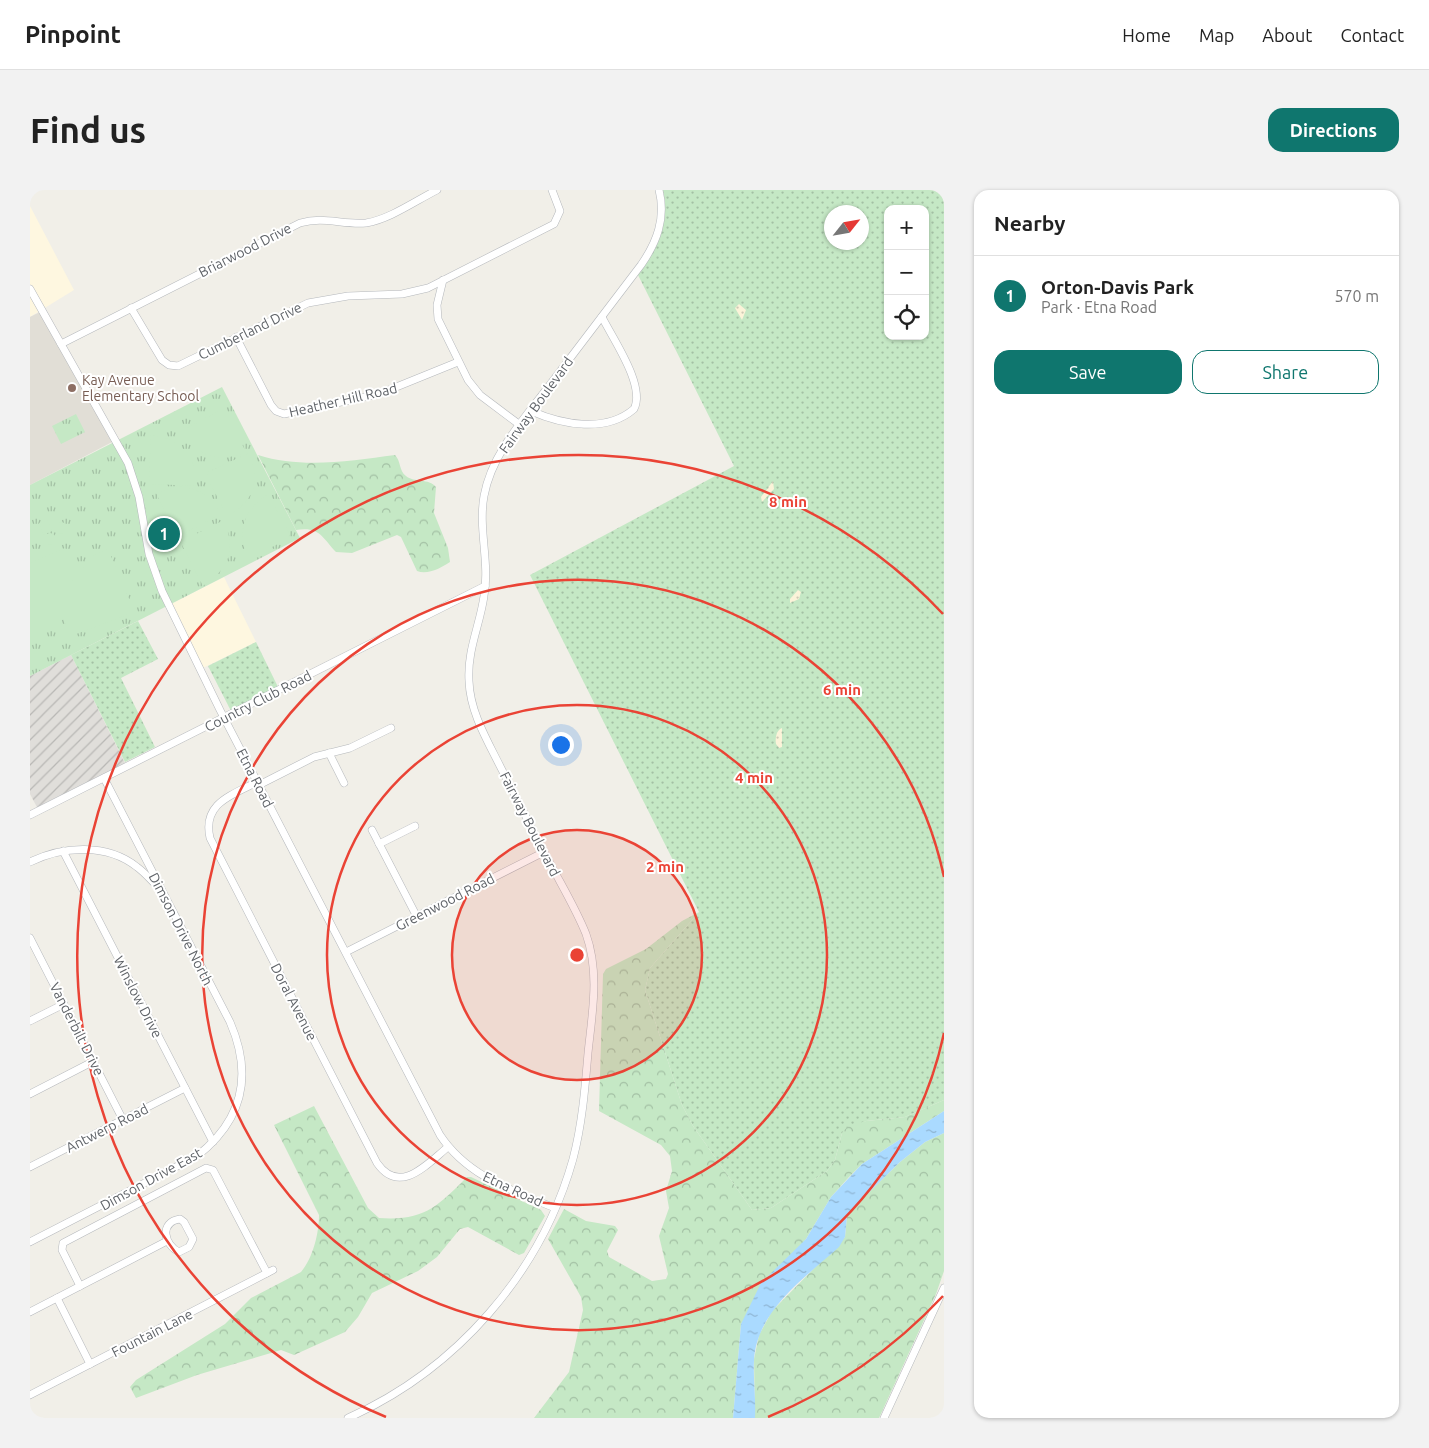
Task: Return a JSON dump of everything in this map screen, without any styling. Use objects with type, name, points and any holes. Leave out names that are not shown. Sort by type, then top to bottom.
[{"type":"street","name":"Briarwood Drive","points":[[61,344],[300,223],[326,219],[355,223],[374,221],[437,190]]},
{"type":"street","name":"Cumberland Drive","points":[[131,308],[159,357],[169,365],[182,364],[308,303],[348,296],[415,292],[443,280],[551,226],[560,214],[559,204],[552,190]]},
{"type":"street","name":"Fairway Boulevard","points":[[348,1418],[385,1399],[423,1374],[469,1336],[514,1283],[535,1250],[568,1177],[579,1130],[594,994],[594,971],[591,950],[583,928],[490,747],[478,721],[470,694],[470,653],[486,586],[482,521],[484,496],[493,468],[520,425],[655,243],[662,211],[659,190]]},
{"type":"street","points":[[443,280],[436,312],[440,326],[458,362],[480,396],[520,425]]},
{"type":"street","name":"Etna Road","points":[[30,290],[128,464],[139,497],[147,543],[157,578],[224,717],[433,1122],[448,1147],[484,1178],[555,1208]]},
{"type":"street","points":[[531,411],[562,421],[593,425],[618,419],[634,410],[638,398],[635,381],[602,316]]},
{"type":"street","name":"Heather Hill Road","points":[[236,338],[270,405],[276,411],[284,414],[379,394],[458,362]]},
{"type":"street","name":"Country Club Road","points":[[30,815],[486,586]]},
{"type":"street","points":[[258,783],[314,757],[366,742],[391,728]]},
{"type":"street","points":[[329,752],[344,783]]},
{"type":"street","name":"Dimson Drive North","points":[[104,778],[236,1037],[242,1063],[242,1086]]},
{"type":"street","name":"Doral Avenue","points":[[258,783],[224,799],[213,809],[208,823],[210,838],[377,1163],[389,1175],[407,1177],[417,1172],[448,1147]]},
{"type":"street","points":[[380,844],[415,826]]},
{"type":"street","points":[[372,830],[417,917]]},
{"type":"street","points":[[30,862],[64,851],[88,849],[116,856],[136,866],[160,889]]},
{"type":"street","name":"Winslow Drive","points":[[64,851],[213,1142]]},
{"type":"street","name":"Greenwood Road","points":[[346,952],[544,852]]},
{"type":"street","name":"Vanderbilt Drive","points":[[30,939],[124,1120]]},
{"type":"street","points":[[30,1021],[64,1004]]},
{"type":"street","points":[[30,1094],[94,1061]]},
{"type":"street","name":"Dimson Drive East","points":[[30,1242],[190,1160],[213,1142],[227,1124],[236,1106],[242,1086]]},
{"type":"street","name":"Antwerp Road","points":[[30,1167],[185,1088]]},
{"type":"street","name":"Fountain Lane","points":[[30,1395],[270,1272],[213,1170],[206,1168],[62,1243],[62,1250],[80,1286]]},
{"type":"street","points":[[180,1219],[184,1222],[193,1239],[189,1247],[179,1252],[167,1241],[166,1228],[169,1223],[180,1219]]},
{"type":"street","points":[[30,1312],[167,1241]]},
{"type":"street","points":[[884,1418],[944,1288]]},
{"type":"street","points":[[57,1298],[90,1364]]},
{"type":"shaded area","points":[[30,206],[74,290],[30,317]]},
{"type":"shaded area","points":[[40,312],[114,441],[30,485],[30,317]]},
{"type":"shaded area","points":[[224,577],[256,642],[201,669],[169,605]]},
{"type":"shaded area","points":[[71,655],[127,767],[39,811],[30,794],[30,676]]},
{"type":"green space","points":[[663,190],[944,190],[944,1100],[905,1117],[866,1121],[842,1133],[835,1160],[827,1171],[771,1208],[752,1210],[693,1126],[682,1105],[645,990],[650,968],[699,912],[530,575],[734,466],[638,275],[660,235],[664,214]]},
{"type":"green space","points":[[222,387],[300,538],[30,676],[30,485]]},
{"type":"green space","points":[[221,410],[226,412],[246,452],[226,457],[209,455],[194,447],[181,431]]},
{"type":"green space","points":[[76,414],[85,432],[61,444],[52,426]]},
{"type":"green space","points":[[151,435],[171,440],[185,451],[194,466],[197,486],[152,484],[149,480]]},
{"type":"green space","points":[[249,453],[253,463],[253,490],[244,504],[227,517],[207,476],[208,472]]},
{"type":"green space","points":[[258,455],[292,462],[309,463],[395,455],[406,476],[429,482],[436,487],[434,513],[448,548],[450,562],[434,570],[421,572],[417,571],[401,537],[397,535],[352,553],[336,552],[315,531],[296,530]]},
{"type":"green space","points":[[177,486],[192,489],[203,494],[213,502],[221,514],[181,535],[176,534],[156,493]]},
{"type":"green space","points":[[268,494],[290,534],[288,539],[248,559],[243,539],[245,522],[253,507]]},
{"type":"green space","points":[[48,520],[52,531],[43,535],[39,523]]},
{"type":"green space","points":[[224,520],[230,540],[228,558],[219,572],[203,586],[182,545],[184,540]]},
{"type":"green space","points":[[59,522],[63,522],[67,528],[63,534],[59,534],[55,530],[55,526]]},
{"type":"green space","points":[[48,533],[52,533],[56,539],[52,545],[48,545],[44,541],[44,537]]},
{"type":"green space","points":[[65,548],[72,563],[72,581],[94,555],[108,549],[133,608],[132,613],[71,636],[64,621],[64,605],[44,630],[30,637],[30,563]]},
{"type":"green space","points":[[138,621],[158,659],[121,678],[155,747],[125,762],[71,655]]},
{"type":"green space","points":[[256,642],[278,687],[231,711],[208,666]]},
{"type":"green space","points":[[699,912],[650,968],[645,990],[682,1105],[693,1126],[752,1210],[771,1208],[827,1171],[835,1160],[842,1133],[848,1126],[866,1121],[905,1117],[944,1100],[944,1111],[862,1164],[849,1177],[831,1197],[806,1239],[741,1324],[733,1418],[534,1418],[569,1372],[583,1310],[581,1297],[548,1239],[564,1209],[586,1221],[615,1226],[618,1230],[607,1251],[609,1257],[652,1281],[666,1279],[668,1274],[659,1236],[669,1208],[666,1191],[672,1171],[670,1156],[661,1145],[599,1111],[603,974],[606,969],[646,949],[682,921]]},
{"type":"green space","points":[[314,1106],[368,1208],[379,1218],[408,1217],[429,1210],[467,1177],[471,1177],[541,1210],[545,1216],[524,1253],[519,1255],[468,1227],[460,1229],[437,1257],[418,1271],[372,1293],[358,1317],[345,1332],[294,1355],[281,1350],[197,1375],[136,1398],[130,1387],[136,1380],[225,1324],[251,1298],[301,1272],[309,1260],[318,1230],[319,1215],[274,1125]]},
{"type":"green space","points":[[944,1133],[944,1271],[936,1294],[879,1418],[755,1418],[754,1359],[759,1335],[772,1311],[845,1237],[847,1216],[854,1207],[900,1162],[925,1142]]},
{"type":"sand","points":[[739,304],[746,310],[742,320],[735,308]]},
{"type":"sand","points":[[773,481],[774,489],[762,502],[761,497]]},
{"type":"sand","points":[[798,590],[801,592],[799,599],[790,603],[790,599]]},
{"type":"sand","points":[[782,728],[782,747],[779,748],[776,744],[776,737],[778,731]]},
{"type":"water","points":[[944,1111],[944,1133],[925,1142],[900,1162],[854,1207],[847,1216],[845,1237],[839,1247],[798,1283],[773,1310],[757,1342],[754,1360],[755,1418],[733,1418],[741,1324],[761,1283],[806,1239],[831,1197],[862,1164]]},
{"type":"place","name":"Kay Avenue Elementary School","points":[[72,388]]},
{"type":"place","name":"Orton-Davis Park","points":[[164,534]]}]
